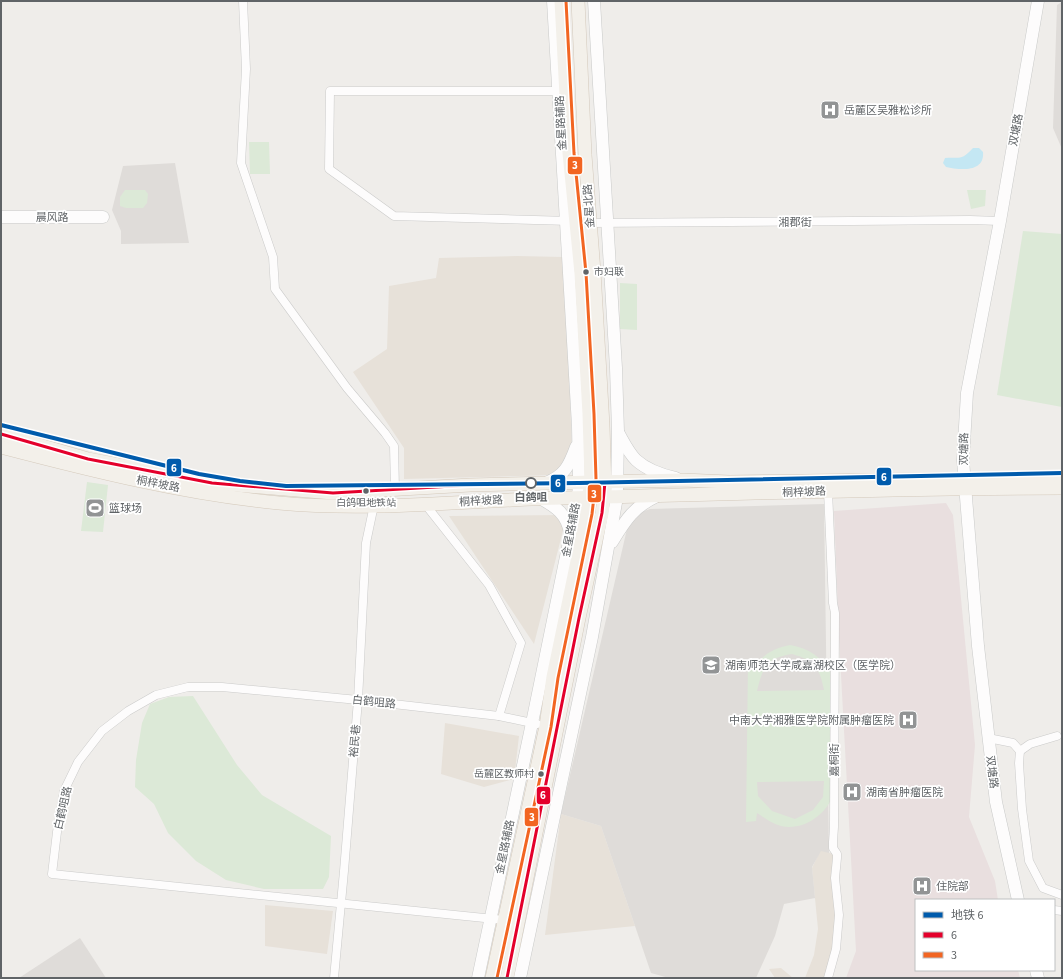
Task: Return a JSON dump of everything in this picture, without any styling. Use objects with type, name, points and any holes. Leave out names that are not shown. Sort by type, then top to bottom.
[{"type":"main road","name":"金星北路","points":[[492,978],[546,726],[584,497],[589,414],[581,273],[571,221],[569,153],[562,92],[561,1]]},
{"type":"main road","name":"金星北路","points":[[507,978],[610,497],[611,482],[603,426],[585,155],[578,1]]},
{"type":"main road","name":"桐梓坡路","points":[[1,434],[88,459],[212,483],[333,493],[470,485],[683,480],[729,482],[965,484],[1062,488]]},
{"type":"main road","name":"桐梓坡路","points":[[1,447],[95,471],[223,496],[282,503],[374,505],[424,504],[540,498],[828,491],[1062,478]]},
{"type":"street","points":[[243,1],[246,69],[241,163],[273,257],[276,289],[346,388],[385,433],[394,446],[395,490]]},
{"type":"street","name":"金星路辅路","points":[[553,1],[562,92]]},
{"type":"street","points":[[594,1],[616,368],[618,432],[611,482]]},
{"type":"street","name":"双塘路","points":[[1018,899],[996,802],[988,738],[963,460],[967,393],[1000,221],[1038,1]]},
{"type":"street","points":[[562,92],[330,91],[329,169],[394,216],[571,221],[578,442],[585,482]]},
{"type":"street","name":"晨风路","points":[[1,217],[103,217]]},
{"type":"street","name":"湘郡街","points":[[590,223],[1000,221]]},
{"type":"street","points":[[618,432],[636,461],[658,473],[683,480]]},
{"type":"street","points":[[546,483],[564,472],[571,460],[578,442]]},
{"type":"street","name":"嘉桐街","points":[[828,491],[833,603],[835,613],[833,848],[837,854],[835,878],[838,909],[836,949],[828,978]]},
{"type":"street","points":[[608,548],[621,527],[637,507],[657,496]]},
{"type":"street","name":"金星路辅路","points":[[478,978],[570,534],[584,497]]},
{"type":"street","points":[[520,978],[592,637],[608,548],[610,497]]},
{"type":"street","points":[[540,498],[555,507],[564,516],[569,524],[570,534]]},
{"type":"street","points":[[424,504],[489,585],[521,643],[499,716]]},
{"type":"street","name":"裕民巷","points":[[334,978],[358,700],[366,543],[374,505]]},
{"type":"street","name":"白鹤咀路","points":[[504,920],[52,874],[64,790],[78,762],[102,731],[128,711],[156,695],[188,687],[222,687],[358,700],[499,716],[546,726]]},
{"type":"street","points":[[1020,751],[1030,744],[1057,736]]},
{"type":"street","points":[[988,738],[1013,743],[1020,751],[1019,763],[1022,809],[1029,862],[1043,888],[1062,895]]},
{"type":"shaded area","points":[[1062,2],[1062,149],[1053,128],[1057,5]]},
{"type":"shaded area","points":[[175,163],[189,243],[121,244],[121,231],[112,210],[123,166]]},
{"type":"shaded area","points":[[517,256],[563,257],[567,310],[572,451],[556,475],[404,479],[404,448],[353,372],[387,349],[389,286],[436,278],[439,258]]},
{"type":"shaded area","name":"中南大学湘雅医学院附属肿瘤医院","points":[[946,503],[953,515],[975,745],[969,817],[995,881],[998,899],[915,899],[915,971],[1018,971],[1020,978],[846,978],[856,951],[839,638],[834,511]]},
{"type":"shaded area","name":"湖南师范大学咸嘉湖校区（医学院）","points":[[824,504],[829,853],[821,851],[812,867],[815,898],[784,904],[775,936],[756,978],[669,978],[651,973],[601,826],[561,814],[630,516],[650,509]]},
{"type":"shaded area","points":[[567,515],[534,644],[449,516]]},
{"type":"shaded area","points":[[445,723],[519,736],[514,779],[484,787],[441,774]]},
{"type":"shaded area","points":[[561,814],[601,826],[635,926],[545,935]]},
{"type":"shaded area","points":[[821,849],[837,856],[838,910],[828,978],[805,978],[814,955],[818,929],[812,868]]},
{"type":"shaded area","points":[[265,905],[333,911],[327,954],[265,946]]},
{"type":"shaded area","points":[[80,938],[106,978],[19,978]]},
{"type":"shaded area","points":[[781,968],[793,978],[775,978],[769,969]]},
{"type":"green space","points":[[249,142],[269,142],[270,174],[250,174]]},
{"type":"green space","points":[[125,190],[145,190],[148,194],[147,203],[143,208],[126,208],[120,206],[120,197]]},
{"type":"green space","points":[[967,190],[986,190],[985,206],[971,209]]},
{"type":"green space","points":[[1023,231],[1062,234],[1062,407],[997,395]]},
{"type":"green space","points":[[620,283],[637,284],[637,330],[620,329]]},
{"type":"green space","name":"篮球场","points":[[87,482],[108,485],[103,532],[81,531]]},
{"type":"green space","points":[[790,645],[803,648],[814,654],[832,673],[832,798],[824,811],[818,816],[811,821],[797,826],[781,826],[769,821],[757,813],[756,821],[746,822],[748,663],[758,662],[768,653]],"holes":[[[792,654],[806,659],[815,666],[824,690],[757,691],[761,676],[767,665],[776,658]],[[824,781],[823,797],[813,810],[795,819],[772,811],[758,796],[757,782]]]},
{"type":"green space","points":[[193,696],[237,765],[262,795],[331,836],[329,877],[323,889],[264,889],[226,880],[196,861],[168,833],[154,804],[135,787],[136,760],[142,723],[150,704],[169,697]]},
{"type":"water","points":[[973,148],[979,148],[983,152],[983,159],[976,167],[958,169],[946,167],[943,163],[945,158],[963,157]]},
{"type":"metro line","name":"6","points":[[1,425],[199,474],[240,481],[286,486],[579,483],[1062,473]]},
{"type":"transit line","name":"3","points":[[497,978],[551,727],[558,678],[592,514],[596,479],[586,273],[574,153],[566,1]]},
{"type":"transit line","name":"6","points":[[1,434],[88,459],[212,483],[333,493],[470,485],[605,482],[602,513],[579,618],[507,978]]},
{"type":"place","name":"岳麓区吴雅松诊所","points":[[830,110]]},
{"type":"place","name":"市妇联","points":[[586,272]]},
{"type":"place","name":"白鸽咀","points":[[531,483]]},
{"type":"place","name":"白鸽咀地铁站","points":[[366,491]]},
{"type":"place","name":"篮球场","points":[[95,508]]},
{"type":"place","name":"湖南师范大学咸嘉湖校区（医学院）","points":[[711,665]]},
{"type":"place","name":"中南大学湘雅医学院附属肿瘤医院","points":[[908,720]]},
{"type":"place","name":"岳麓区教师村","points":[[541,774]]},
{"type":"place","name":"湖南省肿瘤医院","points":[[852,792]]},
{"type":"place","name":"住院部","points":[[922,886]]}]
